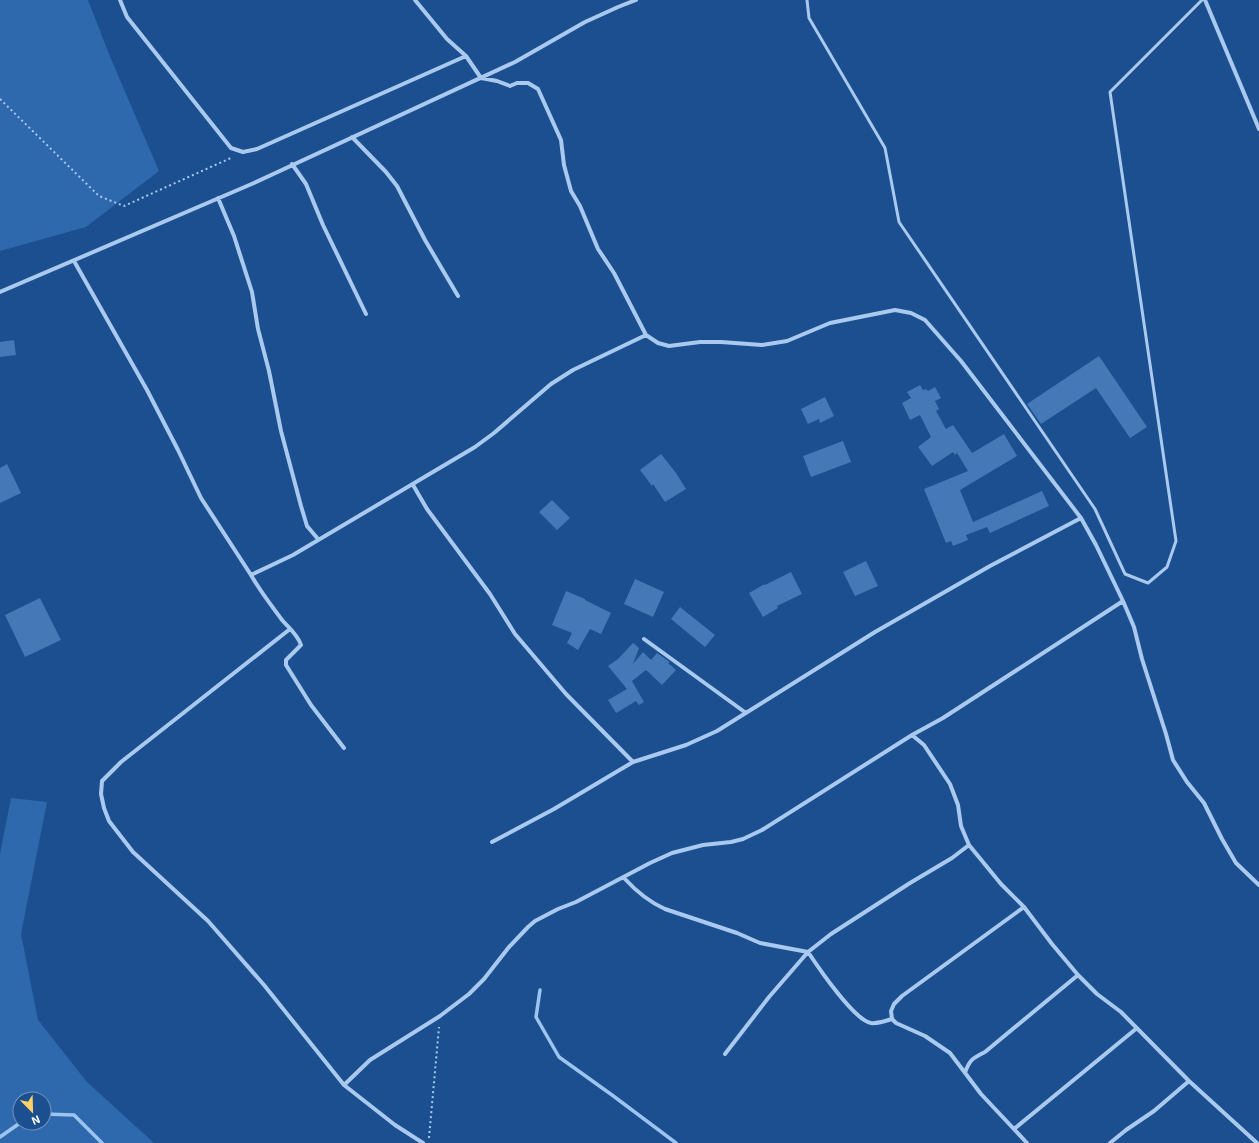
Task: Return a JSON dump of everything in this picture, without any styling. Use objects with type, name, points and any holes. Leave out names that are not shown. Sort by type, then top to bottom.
[{"type":"street","points":[[120,0],[127,17],[231,148],[243,152],[257,150],[466,56]]},
{"type":"street","points":[[415,0],[446,39],[466,56],[481,78],[497,81],[510,86],[528,83],[538,89],[561,140],[564,165],[571,191],[580,206],[598,249],[614,273],[646,335],[658,343],[669,346],[700,342],[762,344],[787,341],[830,323],[895,310],[911,313],[925,320],[961,361],[1081,518],[1096,545],[1134,627],[1142,659],[1173,760],[1187,782],[1204,803],[1236,863],[1259,886]]},
{"type":"street","points":[[0,292],[218,198],[481,78],[515,62],[585,22],[636,0]]},
{"type":"street","points":[[1205,0],[1259,130]]},
{"type":"street","points":[[352,137],[398,186],[425,240],[458,296]]},
{"type":"street","points":[[292,164],[306,184],[323,224],[366,314]]},
{"type":"street","points":[[218,198],[234,236],[252,292],[258,329],[269,371],[281,432],[301,506],[307,526],[318,539]]},
{"type":"street","points":[[74,261],[147,390],[201,498],[260,590],[296,636],[301,645],[286,660],[286,665],[311,705],[344,748]]},
{"type":"street","points":[[251,575],[293,556],[318,539],[413,485],[475,447],[494,433],[528,402],[556,380],[573,370],[646,335]]},
{"type":"street","points":[[413,485],[427,509],[490,594],[515,634],[566,694],[633,762]]},
{"type":"street","points":[[492,842],[554,809],[633,762],[686,745],[717,731],[875,632],[990,566],[1081,518]]},
{"type":"street","points":[[344,1084],[370,1060],[440,1016],[469,994],[484,979],[509,947],[535,921],[558,909],[576,902],[672,853],[703,845],[731,842],[753,835],[912,735],[943,718],[1123,601]]},
{"type":"street","points":[[290,629],[121,762],[102,781],[101,794],[104,808],[109,821],[134,852],[208,921],[264,984],[344,1084],[395,1125],[423,1143]]},
{"type":"street","points":[[644,639],[746,713]]},
{"type":"street","points":[[912,735],[924,745],[950,784],[958,805],[962,826],[969,845],[1001,884],[1024,907],[1078,975],[1097,994],[1121,1012],[1189,1081],[1257,1143]]},
{"type":"street","points":[[725,1054],[769,997],[808,952],[831,934],[952,858],[969,845]]},
{"type":"street","points":[[624,878],[643,896],[665,909],[737,933],[760,943],[808,952],[826,978],[849,1006],[864,1020],[871,1023],[881,1023],[892,1019]]},
{"type":"street","points":[[1024,907],[902,996],[894,1004],[891,1011],[892,1019],[900,1026],[926,1036],[950,1053],[981,1094],[1026,1143]]},
{"type":"street","points":[[965,1073],[970,1062],[976,1056],[985,1052],[1078,975]]},
{"type":"street","points":[[1014,1129],[1137,1028]]},
{"type":"street","points":[[1110,1143],[1154,1111],[1189,1081]]},
{"type":"lane","points":[[807,0],[809,18],[885,148],[898,222],[1095,509],[1125,574],[1148,583],[1167,567],[1176,541],[1110,92],[1202,0]]},
{"type":"path","points":[[0,99],[99,196],[124,206],[243,152]]},
{"type":"path","points":[[428,1143],[440,1016]]},
{"type":"shaded area","points":[[0,0],[88,0],[109,54],[159,171],[86,227],[0,251]]},
{"type":"shaded area","points":[[11,798],[47,802],[21,934],[38,1020],[87,1082],[154,1143],[0,1143],[0,854]]},
{"type":"building","points":[[14,340],[16,355],[0,357],[0,342]]},
{"type":"building","points":[[1099,356],[1147,427],[1130,438],[1096,388],[1041,424],[1027,404]]},
{"type":"building","points":[[920,385],[923,390],[926,389],[928,391],[935,387],[941,398],[935,401],[939,409],[936,411],[946,429],[953,425],[972,453],[1004,434],[1017,456],[960,490],[973,522],[1042,491],[1049,506],[990,533],[987,527],[966,535],[968,540],[953,546],[951,541],[946,543],[924,489],[968,471],[957,453],[955,455],[953,452],[932,466],[918,447],[931,437],[920,415],[910,420],[902,403],[911,398],[907,392]]},
{"type":"building","points":[[825,397],[834,416],[820,423],[819,419],[808,424],[801,409]]},
{"type":"building","points":[[843,441],[851,462],[811,477],[803,456]]},
{"type":"building","points":[[661,454],[686,489],[665,502],[653,484],[652,486],[640,470]]},
{"type":"building","points":[[7,464],[21,493],[0,503],[0,468]]},
{"type":"building","points":[[552,500],[570,518],[557,530],[539,512]]},
{"type":"building","points":[[866,561],[878,586],[855,596],[843,572]]},
{"type":"building","points":[[791,572],[802,594],[777,606],[778,608],[763,617],[749,593]]},
{"type":"building","points":[[635,579],[664,592],[653,617],[624,604]]},
{"type":"building","points":[[566,591],[611,613],[601,634],[590,629],[578,650],[567,643],[572,633],[552,625]]},
{"type":"building","points":[[40,598],[61,640],[25,657],[5,615]]},
{"type":"building","points":[[680,607],[715,635],[705,647],[671,619]]},
{"type":"building","points":[[633,643],[639,648],[633,664],[643,652],[651,660],[657,653],[670,662],[668,663],[676,670],[662,685],[646,670],[632,681],[644,702],[639,705],[636,701],[616,713],[608,700],[627,689],[608,666],[618,659]]},
{"type":"waterway","points":[[540,990],[536,1017],[559,1057],[676,1143]]},
{"type":"waterway","points":[[52,1114],[74,1115],[102,1143]]},
{"type":"waterway","points":[[0,1137],[12,1129]]}]
